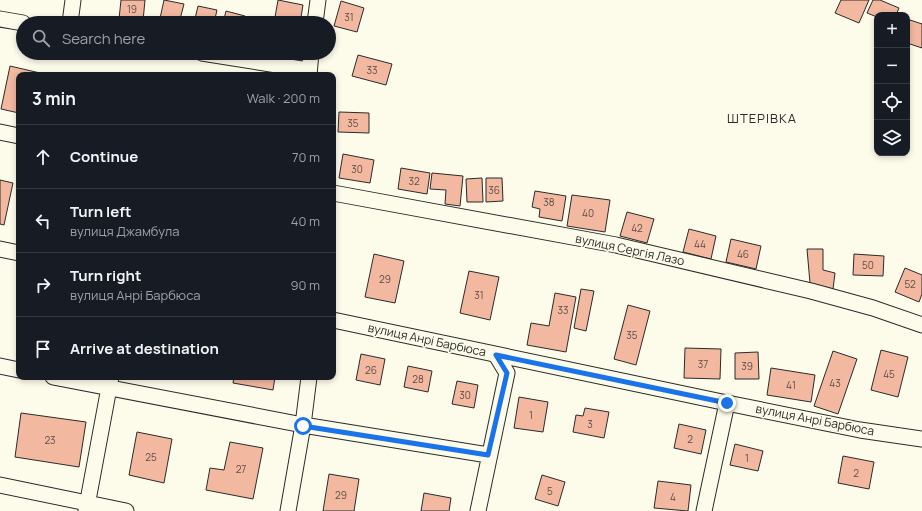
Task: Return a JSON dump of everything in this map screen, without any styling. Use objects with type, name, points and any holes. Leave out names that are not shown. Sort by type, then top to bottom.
[{"type":"street","points":[[71,16],[73,0]]},
{"type":"street","points":[[316,16],[318,0]]},
{"type":"street","points":[[0,19],[16,22]]},
{"type":"street","points":[[241,60],[308,72],[309,60]]},
{"type":"street","points":[[0,132],[16,135]]},
{"type":"street","name":"вулиця Сергія Лазо","points":[[336,194],[616,245],[811,291],[873,308],[922,325]]},
{"type":"street","points":[[0,249],[16,252]]},
{"type":"street","name":"вулиця Анрі Барбюса","points":[[336,321],[860,430],[922,439]]},
{"type":"street","points":[[478,511],[488,455],[507,373],[496,355]]},
{"type":"street","points":[[0,366],[16,369]]},
{"type":"street","points":[[82,380],[110,383],[303,426],[488,455]]},
{"type":"street","points":[[288,511],[303,426],[308,380]]},
{"type":"street","points":[[86,508],[110,383]]},
{"type":"street","points":[[704,511],[727,403]]},
{"type":"street","points":[[0,485],[86,508],[126,511]]},
{"type":"building","points":[[121,0],[145,0],[143,16],[119,16]]},
{"type":"building","points":[[164,0],[184,4],[181,16],[161,16]]},
{"type":"building","points":[[278,0],[303,5],[301,16],[275,16]]},
{"type":"building","points":[[841,0],[869,0],[859,23],[835,13]]},
{"type":"building","points":[[873,0],[880,0],[899,8],[897,12],[874,12],[874,16],[867,13]]},
{"type":"building","points":[[341,1],[364,8],[357,32],[336,27],[336,19]]},
{"type":"building","points":[[198,6],[217,10],[216,16],[196,16]]},
{"type":"building","points":[[226,11],[245,16],[225,16]]},
{"type":"building","points":[[910,20],[922,24],[922,48],[910,44]]},
{"type":"building","points":[[358,55],[392,64],[386,85],[352,76]]},
{"type":"building","points":[[10,66],[36,72],[16,72],[16,112],[1,109]]},
{"type":"building","points":[[339,112],[369,113],[369,133],[338,132]]},
{"type":"building","points":[[343,154],[374,160],[370,183],[339,178]]},
{"type":"building","points":[[401,168],[430,173],[427,194],[398,189]]},
{"type":"building","points":[[432,173],[463,176],[460,206],[445,204],[446,190],[430,189]]},
{"type":"building","points":[[482,178],[483,202],[467,202],[466,179]]},
{"type":"building","points":[[486,178],[502,178],[503,201],[486,202]]},
{"type":"building","points":[[0,180],[13,183],[4,225],[0,224]]},
{"type":"building","points":[[535,191],[566,196],[562,221],[539,217],[540,209],[532,207]]},
{"type":"building","points":[[572,195],[610,200],[605,232],[567,226]]},
{"type":"building","points":[[627,212],[654,219],[647,243],[620,236]]},
{"type":"building","points":[[689,229],[716,236],[711,259],[683,252]]},
{"type":"building","points":[[731,239],[761,246],[756,269],[726,262]]},
{"type":"building","points":[[807,249],[823,249],[823,270],[835,273],[833,289],[810,283]]},
{"type":"building","points":[[374,254],[404,261],[395,303],[365,297]]},
{"type":"building","points":[[854,254],[884,256],[883,276],[853,275]]},
{"type":"building","points":[[905,268],[922,275],[922,294],[919,302],[895,292]]},
{"type":"building","points":[[469,271],[499,277],[490,320],[460,313]]},
{"type":"building","points":[[581,289],[594,291],[586,331],[574,328]]},
{"type":"building","points":[[555,293],[576,297],[566,352],[527,345],[531,323],[549,326]]},
{"type":"building","points":[[628,305],[650,311],[636,365],[614,359]]},
{"type":"building","points":[[685,348],[721,349],[720,379],[684,378]]},
{"type":"building","points":[[881,350],[908,357],[898,397],[871,390]]},
{"type":"building","points":[[833,351],[857,359],[838,414],[814,406]]},
{"type":"building","points":[[758,352],[759,379],[735,379],[735,353]]},
{"type":"building","points":[[361,354],[385,359],[380,385],[356,380]]},
{"type":"building","points":[[408,366],[432,371],[428,392],[404,387]]},
{"type":"building","points":[[771,368],[815,375],[811,402],[767,395]]},
{"type":"building","points":[[234,380],[275,380],[273,390],[233,383]]},
{"type":"building","points":[[457,381],[478,385],[474,408],[452,404]]},
{"type":"building","points":[[519,397],[548,402],[543,432],[514,428]]},
{"type":"building","points":[[585,408],[609,412],[604,438],[573,432],[576,415],[583,416]]},
{"type":"building","points":[[21,413],[86,422],[79,467],[15,457]]},
{"type":"building","points":[[679,424],[706,430],[701,454],[674,448]]},
{"type":"building","points":[[137,432],[172,439],[164,483],[129,475]]},
{"type":"building","points":[[230,442],[263,448],[253,499],[206,490],[210,468],[224,470]]},
{"type":"building","points":[[735,444],[763,451],[758,471],[730,465]]},
{"type":"building","points":[[843,456],[874,462],[869,489],[838,483]]},
{"type":"building","points":[[329,474],[359,479],[354,511],[323,511]]},
{"type":"building","points":[[542,475],[565,482],[558,506],[535,499]]},
{"type":"building","points":[[658,481],[691,485],[688,511],[654,508]]},
{"type":"building","points":[[424,493],[451,498],[449,511],[421,511]]},
{"type":"district","name":"ШТЕРIВКА","points":[[762,118]]},
{"type":"route","points":[[303,426],[488,455],[507,373],[496,355],[727,403]]}]
